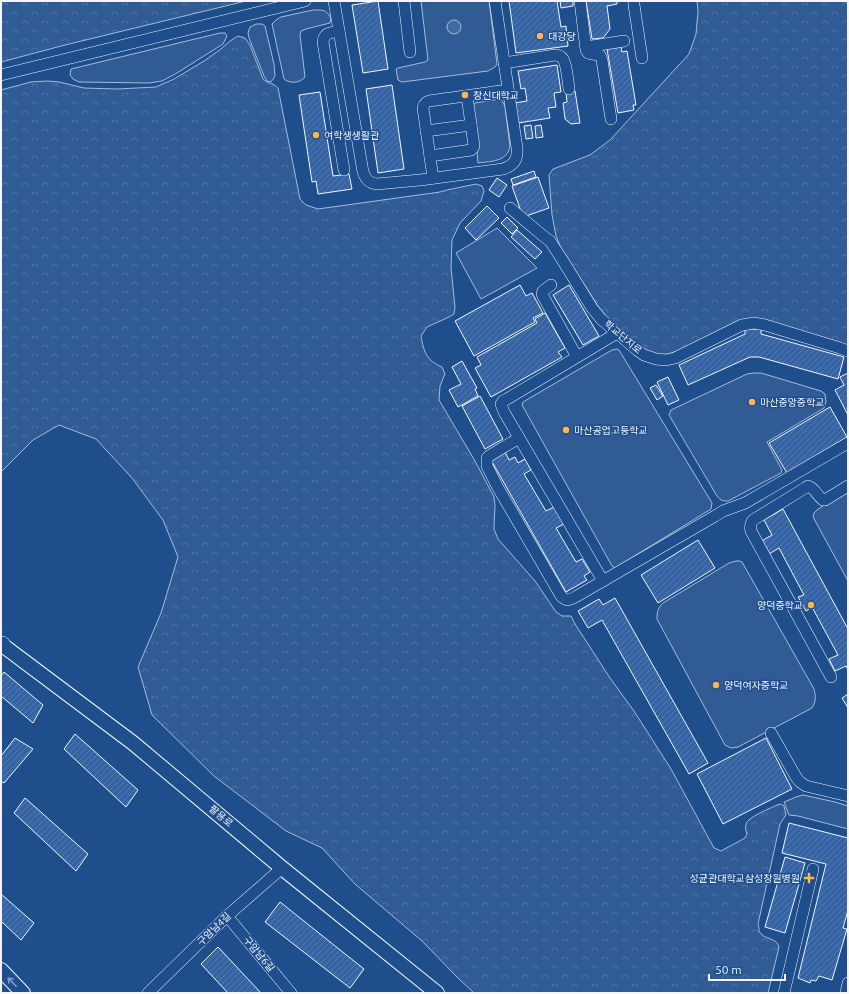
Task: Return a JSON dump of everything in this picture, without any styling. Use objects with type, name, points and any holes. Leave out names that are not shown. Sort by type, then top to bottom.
[{"type":"main road","name":"팔용로","points":[[1,645],[133,743],[282,868],[437,993]]},
{"type":"main road","points":[[1,970],[23,993]]},
{"type":"street","points":[[1,75],[305,1]]},
{"type":"street","points":[[334,1],[362,164],[365,178],[372,184],[503,169],[513,164],[517,153],[495,1]]},
{"type":"street","points":[[404,1],[410,52]]},
{"type":"street","points":[[580,1],[586,50],[588,53],[600,55],[602,60],[611,120]]},
{"type":"street","points":[[634,1],[642,58]]},
{"type":"street","points":[[339,31],[325,35],[323,42],[344,170]]},
{"type":"street","points":[[586,47],[624,41]]},
{"type":"street","points":[[504,63],[559,55],[563,58],[569,89]]},
{"type":"street","points":[[433,178],[423,108],[424,104],[426,102],[508,90]]},
{"type":"street","points":[[430,156],[471,150],[473,148],[474,146],[466,96]]},
{"type":"street","points":[[426,131],[471,125]]},
{"type":"street","name":"학교단지로","points":[[510,208],[550,241],[592,308],[601,319],[644,355],[656,359],[666,360],[675,358],[742,325],[754,323],[765,325],[848,352]]},
{"type":"street","points":[[551,285],[543,291],[542,294],[577,357]]},
{"type":"street","points":[[603,581],[519,438],[501,404],[503,401],[617,333]]},
{"type":"street","points":[[519,438],[487,458],[487,466],[497,486],[564,600],[577,596],[723,511],[745,503],[848,443]]},
{"type":"street","points":[[831,677],[751,531],[750,526],[753,520],[808,486],[813,488],[820,498],[825,500],[848,486]]},
{"type":"street","points":[[771,732],[800,782],[806,786],[848,796]]},
{"type":"street","name":"구암남4길","points":[[148,993],[160,989],[227,916],[282,868]]},
{"type":"street","points":[[784,993],[813,869]]},
{"type":"street","name":"구암남6길","points":[[227,916],[291,993]]},
{"type":"street","points":[[846,993],[848,983]]},
{"type":"green space","points":[[1,1],[246,1],[1,62]]},
{"type":"green space","points":[[421,1],[489,1],[497,64],[495,67],[488,71],[402,82],[398,80],[396,69],[428,60]]},
{"type":"green space","points":[[697,1],[848,1],[848,345],[759,319],[748,319],[735,322],[681,350],[658,355],[647,352],[637,345],[606,316],[561,248],[556,236],[552,215],[549,175],[553,169],[590,155],[610,140],[689,54],[696,34],[698,11]]},
{"type":"green space","points":[[313,10],[322,10],[326,12],[331,18],[330,23],[301,31],[300,35],[305,77],[298,82],[286,81],[284,79],[272,24],[281,17]]},
{"type":"green space","points":[[256,24],[262,24],[265,26],[274,64],[275,76],[271,82],[267,81],[264,76],[249,38],[248,33],[250,27]]},
{"type":"green space","points":[[225,33],[227,36],[223,44],[162,81],[149,83],[79,82],[73,79],[70,75],[71,69]]},
{"type":"green space","points":[[238,36],[245,38],[250,45],[263,79],[278,88],[300,199],[306,205],[318,209],[440,192],[476,184],[482,186],[484,191],[481,201],[460,223],[452,240],[451,268],[455,307],[454,314],[427,327],[421,336],[423,347],[427,355],[432,361],[442,367],[445,374],[440,386],[439,400],[475,461],[494,497],[494,529],[498,539],[535,581],[556,612],[562,616],[571,616],[610,678],[634,711],[671,769],[714,848],[721,851],[745,838],[747,834],[746,824],[748,821],[759,813],[777,805],[781,804],[784,806],[786,815],[780,824],[758,924],[761,934],[776,942],[779,947],[768,993],[474,993],[422,941],[355,884],[322,848],[286,831],[214,776],[152,715],[138,667],[161,613],[178,557],[163,520],[132,478],[96,439],[59,425],[33,440],[1,472],[1,90],[31,82],[47,81],[59,82],[84,88],[117,89],[156,87],[174,79],[204,61]]},
{"type":"green space","points":[[500,99],[505,107],[510,147],[505,156],[498,160],[478,163],[473,106],[475,103]]},
{"type":"green space","points":[[497,228],[537,268],[481,299],[456,253]]},
{"type":"green space","points":[[617,349],[712,503],[711,509],[615,568],[612,566],[522,405],[523,402],[612,350]]},
{"type":"green space","points":[[761,373],[821,391],[825,394],[826,401],[824,408],[767,442],[782,470],[781,473],[728,501],[723,501],[717,496],[669,415],[671,410],[747,374]]},
{"type":"green space","points":[[848,489],[848,581],[813,517],[817,510]]},
{"type":"green space","points":[[736,561],[742,562],[814,689],[815,699],[812,708],[738,747],[731,748],[725,745],[657,619],[657,616],[658,610],[663,603],[729,563]]},
{"type":"green space","points":[[803,795],[848,806],[848,829],[789,815],[784,802]]},
{"type":"shaded area","points":[[451,20],[457,20],[461,24],[461,30],[457,34],[451,34],[447,30],[447,24]]},
{"type":"building","points":[[378,1],[388,69],[363,73],[352,5]]},
{"type":"building","name":"대강당","points":[[509,1],[557,1],[561,27],[566,26],[568,46],[516,53]]},
{"type":"building","points":[[560,1],[573,1],[573,6],[561,8]]},
{"type":"building","points":[[586,1],[617,1],[617,4],[607,6],[610,29],[603,38],[592,39]]},
{"type":"building","points":[[621,47],[622,52],[627,51],[636,105],[633,105],[634,110],[618,113],[607,49]]},
{"type":"building","points":[[557,65],[561,92],[554,93],[556,107],[548,108],[550,118],[518,123],[514,103],[527,101],[525,88],[521,89],[518,71]]},
{"type":"building","points":[[392,85],[404,169],[378,173],[366,89]]},
{"type":"building","points":[[575,91],[580,123],[571,124],[565,119],[563,103],[567,102],[566,93]]},
{"type":"building","name":"여학생생활관","points":[[320,92],[333,176],[349,174],[352,189],[318,194],[316,181],[312,182],[299,95]]},
{"type":"building","points":[[531,125],[533,138],[526,139],[524,126]]},
{"type":"building","points":[[541,125],[543,137],[536,138],[535,126]]},
{"type":"building","points":[[534,171],[536,177],[513,185],[511,179]]},
{"type":"building","points":[[538,177],[549,208],[523,217],[512,186]]},
{"type":"building","points":[[497,178],[507,185],[499,197],[489,190]]},
{"type":"building","points":[[487,206],[499,218],[476,240],[465,228]]},
{"type":"building","points":[[507,217],[518,228],[512,234],[501,223]]},
{"type":"building","points":[[517,230],[542,252],[535,259],[511,237]]},
{"type":"building","points":[[520,285],[526,296],[532,293],[543,313],[533,318],[535,322],[474,356],[455,321]]},
{"type":"building","points":[[569,285],[599,336],[583,345],[553,295]]},
{"type":"building","points":[[545,313],[565,348],[558,352],[562,357],[491,397],[475,368],[481,365],[477,357],[537,323],[535,319]]},
{"type":"building","points":[[745,329],[761,329],[761,334],[844,357],[838,379],[759,357],[750,357],[688,385],[679,365],[745,334]]},
{"type":"building","points":[[462,361],[477,388],[475,389],[478,396],[458,407],[449,390],[461,384],[452,367]]},
{"type":"building","points":[[848,373],[848,415],[835,390],[844,385],[840,377]]},
{"type":"building","points":[[668,377],[679,400],[668,405],[657,382]]},
{"type":"building","points":[[656,385],[663,396],[657,400],[650,388]]},
{"type":"building","points":[[480,396],[503,439],[485,449],[462,406]]},
{"type":"building","points":[[830,407],[847,437],[787,473],[769,443]]},
{"type":"building","points":[[505,452],[509,460],[515,457],[518,463],[525,459],[531,470],[524,474],[546,511],[554,507],[564,524],[556,528],[576,562],[582,559],[590,572],[584,576],[587,580],[566,592],[491,460]]},
{"type":"building","points":[[783,509],[848,629],[848,670],[846,666],[835,671],[829,659],[838,655],[812,607],[806,611],[798,597],[804,595],[779,548],[767,555],[760,542],[772,535],[764,520]]},
{"type":"building","points":[[698,540],[715,568],[658,603],[641,575]]},
{"type":"building","points":[[615,598],[708,763],[689,774],[602,620],[588,628],[578,611],[599,599],[603,605]]},
{"type":"building","points":[[4,672],[43,705],[33,723],[1,696],[1,676]]},
{"type":"building","points":[[848,694],[848,708],[842,698]]},
{"type":"building","points":[[75,734],[138,790],[126,807],[64,749]]},
{"type":"building","points":[[15,738],[33,749],[4,783],[1,781],[1,756]]},
{"type":"building","points":[[766,738],[792,789],[723,824],[697,774]]},
{"type":"building","points":[[25,798],[88,854],[76,871],[14,813]]},
{"type":"building","points":[[789,823],[848,838],[848,910],[843,928],[847,929],[832,980],[819,976],[816,981],[811,980],[810,983],[798,978],[826,864],[782,853]]},
{"type":"building","points":[[785,857],[805,863],[785,933],[765,927]]},
{"type":"building","points":[[1,894],[34,923],[21,940],[1,921]]},
{"type":"building","points":[[280,902],[364,969],[350,988],[265,922]]},
{"type":"building","points":[[218,947],[261,993],[228,993],[201,964]]},
{"type":"place","name":"대강당","points":[[540,36]]},
{"type":"place","name":"창신대학교","points":[[465,95]]},
{"type":"place","name":"여학생생활관","points":[[316,135]]},
{"type":"place","name":"마산중앙중학교","points":[[752,402]]},
{"type":"place","name":"마산공업고등학교","points":[[566,430]]},
{"type":"place","name":"양덕중학교","points":[[811,605]]},
{"type":"place","name":"양덕여자중학교","points":[[716,685]]},
{"type":"place","name":"성균관대학교삼성창원병원","points":[[809,878]]}]
